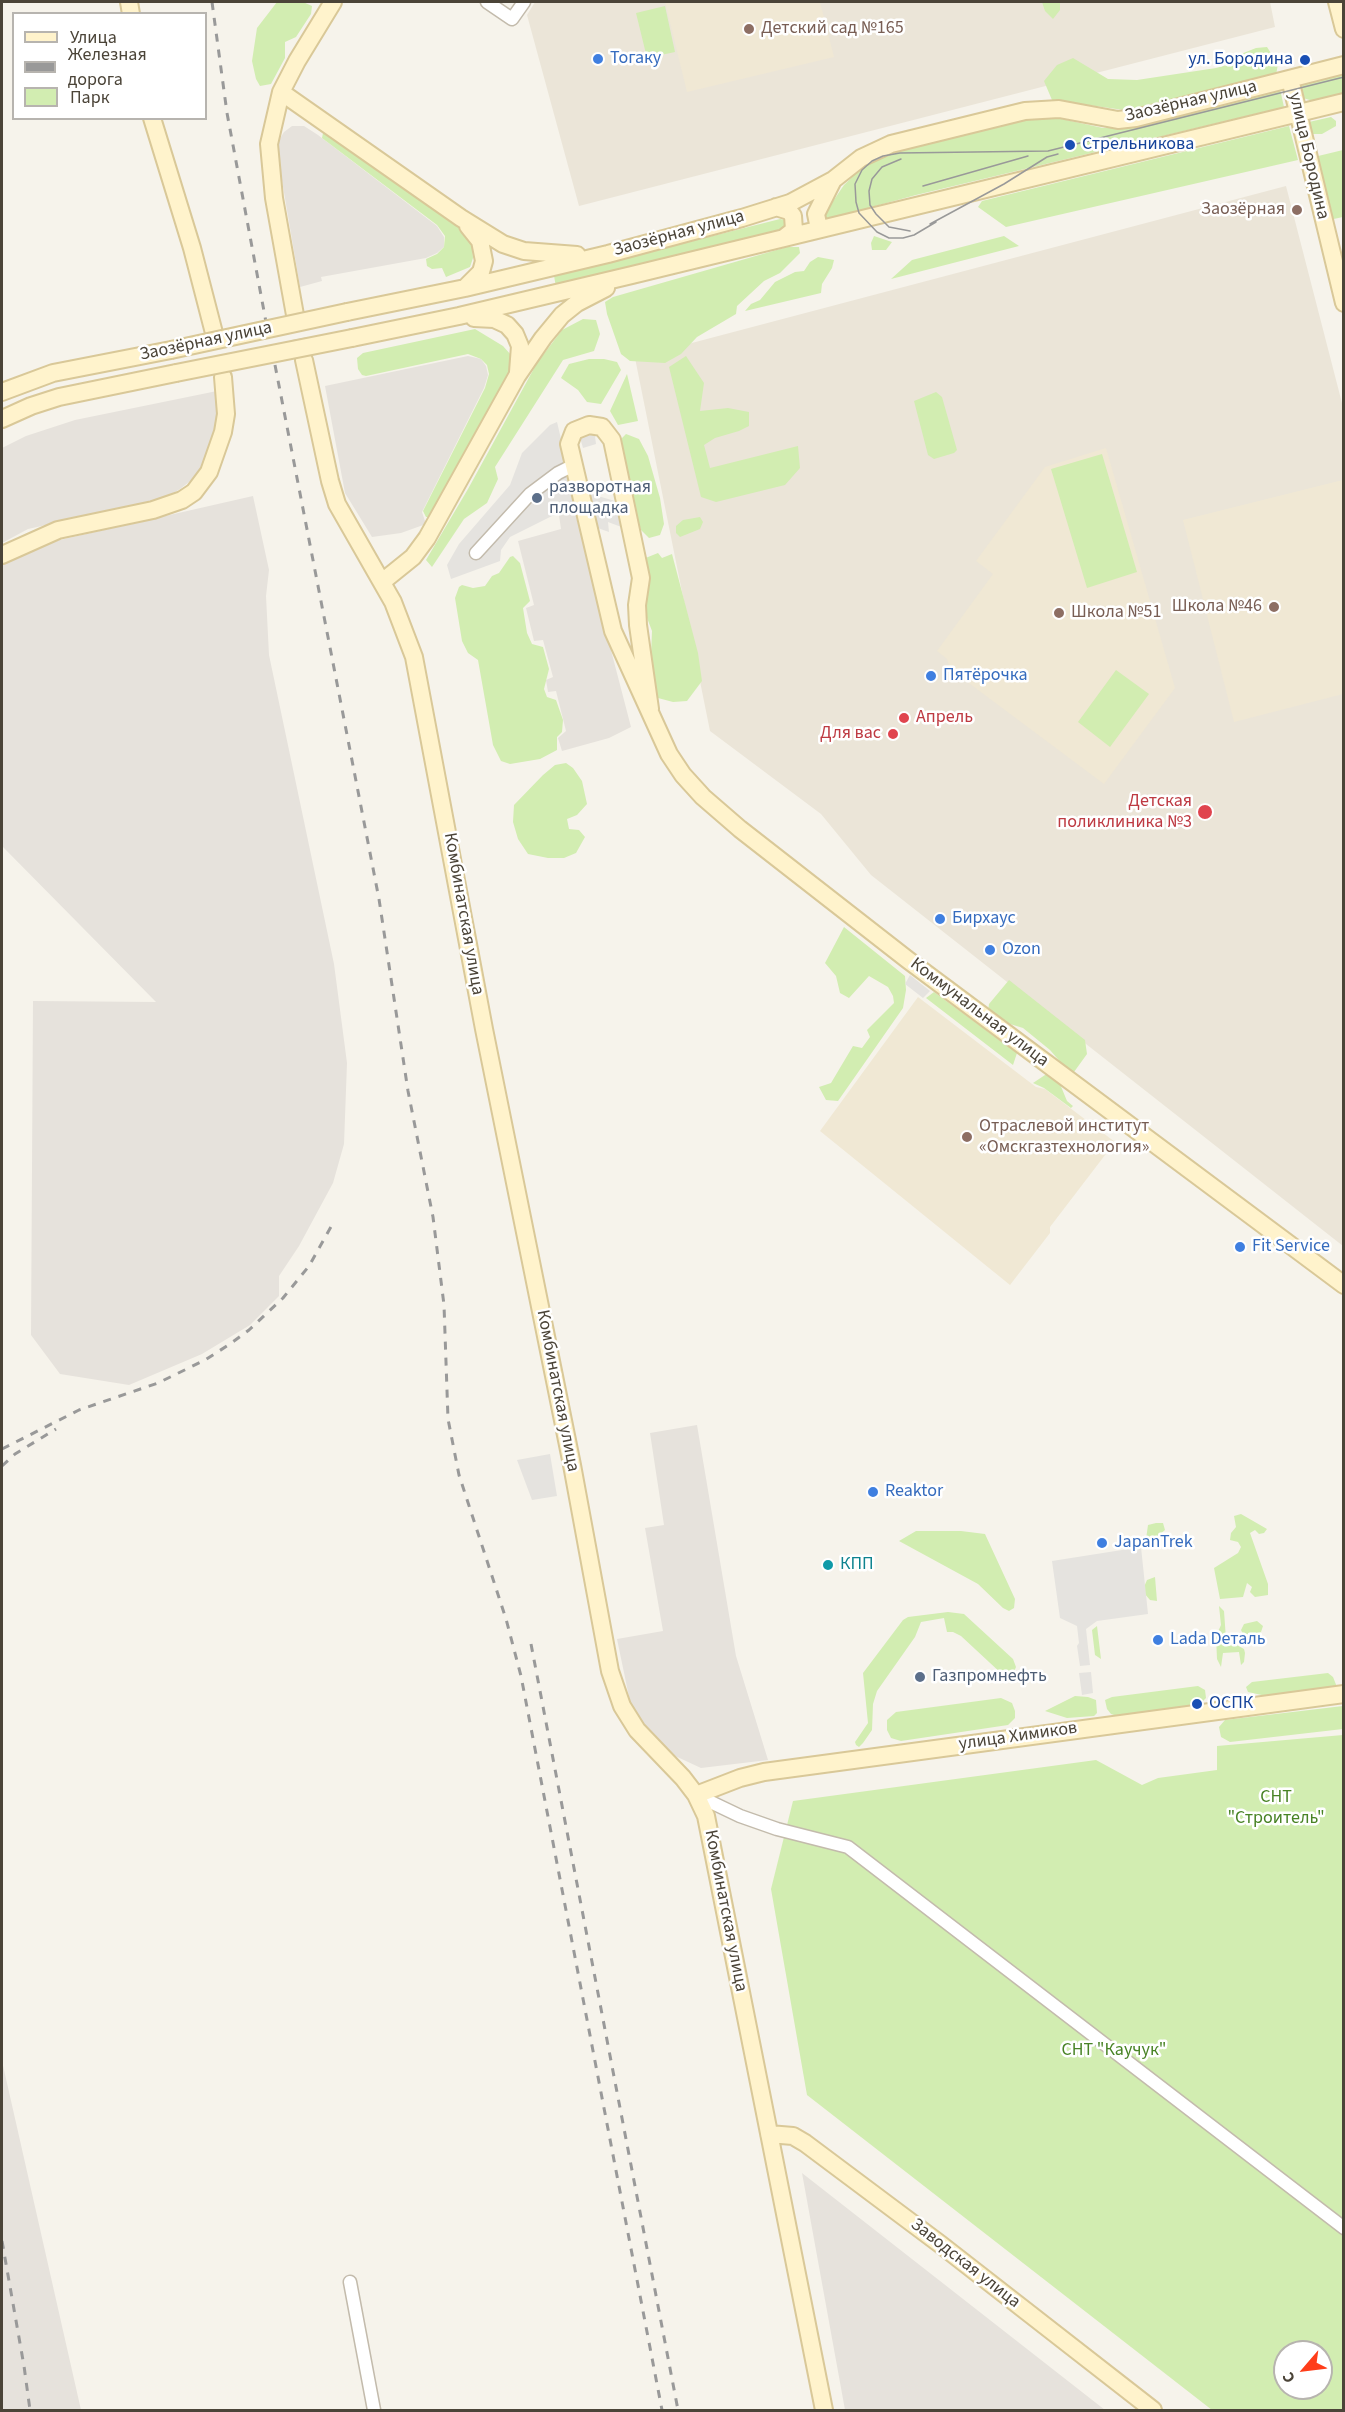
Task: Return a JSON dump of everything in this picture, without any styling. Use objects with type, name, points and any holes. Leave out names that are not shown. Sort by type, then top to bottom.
[{"type":"main road","points":[[295,315],[269,160],[272,124],[282,92],[302,52],[333,2]]},
{"type":"main road","points":[[1337,2],[1344,29]]},
{"type":"main road","name":"Заозёрная улица","points":[[2,392],[52,373],[465,288],[608,254],[790,203],[832,180],[861,158],[891,144],[1025,111],[1059,109],[1118,120],[1136,118],[1344,65]]},
{"type":"main road","name":"улица Бородина","points":[[1290,79],[1344,303]]},
{"type":"main road","points":[[282,92],[461,218],[503,243],[524,251],[571,255],[608,254]]},
{"type":"main road","name":"Заозёрная улица","points":[[2,419],[31,406],[59,398],[459,316],[1344,102]]},
{"type":"main road","points":[[153,120],[192,248],[214,333]]},
{"type":"main road","points":[[819,229],[816,214],[832,180]]},
{"type":"main road","points":[[776,207],[789,211],[793,216],[794,230],[785,237]]},
{"type":"main road","points":[[461,218],[480,241],[484,261],[481,272],[465,288]]},
{"type":"main road","points":[[382,582],[412,557],[427,538],[517,376],[543,338],[562,315],[577,303],[632,275]]},
{"type":"main road","points":[[459,316],[494,319],[507,325],[515,334],[520,346],[517,376]]},
{"type":"main road","name":"Комбинатская улица","points":[[304,360],[337,504],[382,582],[405,629],[416,666],[484,1029],[615,1690],[636,1730],[671,1765],[696,1795],[706,1816],[824,2410]]},
{"type":"main road","points":[[2,555],[58,530],[153,510],[182,500],[194,492],[209,472],[223,432],[226,414],[223,377]]},
{"type":"main road","name":"Коммунальная улица","points":[[650,709],[638,615],[641,578],[612,440],[602,427],[589,425],[574,431],[569,444],[613,631],[669,754],[683,775],[703,797],[740,829],[1122,1122],[1344,1285]]},
{"type":"main road","name":"улица Химиков","points":[[696,1795],[740,1778],[764,1773],[1103,1725],[1344,1694]]},
{"type":"main road","name":"Заводская улица","points":[[769,2134],[793,2136],[805,2143],[948,2250],[1153,2410]]},
{"type":"street","points":[[487,2],[512,19],[524,2]]},
{"type":"street","points":[[476,553],[530,494],[558,473],[574,465]]},
{"type":"street","points":[[696,1795],[740,1816],[777,1829],[848,1847],[1344,2228]]},
{"type":"street","points":[[350,2282],[374,2410]]},
{"type":"shaded area","points":[[535,2],[1270,2],[1275,27],[579,206],[527,15]]},
{"type":"shaded area","name":"Детский сад №165","points":[[665,2],[820,2],[834,57],[687,92]]},
{"type":"shaded area","points":[[292,126],[304,126],[318,135],[437,226],[444,237],[444,247],[426,258],[321,277],[322,281],[300,287],[277,151],[279,140]]},
{"type":"shaded area","points":[[1286,186],[1343,407],[1343,1246],[871,875],[821,814],[710,731],[635,358]]},
{"type":"shaded area","points":[[468,356],[481,359],[488,375],[484,388],[422,512],[426,524],[401,533],[372,537],[345,493],[325,386]]},
{"type":"shaded area","points":[[217,391],[216,428],[209,454],[194,478],[180,489],[163,499],[28,529],[2,543],[2,448],[26,436],[75,420]]},
{"type":"shaded area","name":"разворотная площадка","points":[[557,422],[578,511],[554,515],[510,537],[501,550],[500,561],[451,579],[447,565],[459,544],[510,485],[522,453],[550,425]]},
{"type":"shaded area","name":"разворотная площадка","points":[[594,429],[596,444],[583,448],[579,434]]},
{"type":"shaded area","name":"Школа №51","points":[[1106,448],[1175,688],[1104,784],[950,669],[947,659],[937,651],[993,574],[976,561],[1045,467]]},
{"type":"shaded area","name":"Школа №46","points":[[1343,480],[1343,694],[1234,722],[1183,520]]},
{"type":"shaded area","name":"разворотная площадка","points":[[585,492],[618,502],[624,528],[608,522],[609,532],[592,526]]},
{"type":"shaded area","points":[[253,496],[269,570],[266,596],[269,655],[334,964],[347,1063],[344,1144],[333,1183],[299,1246],[279,1276],[279,1296],[250,1325],[202,1354],[129,1385],[60,1374],[31,1335],[33,1001],[156,1002],[2,846],[2,564],[24,551],[51,542]]},
{"type":"shaded area","points":[[575,512],[631,727],[609,738],[562,751],[558,738],[566,731],[556,691],[548,692],[546,680],[553,677],[543,640],[534,641],[526,608],[534,605],[518,541],[561,529],[559,515]]},
{"type":"shaded area","points":[[910,975],[930,991],[923,998],[905,984]]},
{"type":"shaded area","name":"Отраслевой институт «Омскгазтехнология»","points":[[918,997],[1036,1087],[1045,1089],[1115,1142],[1050,1227],[1050,1233],[1010,1285],[820,1131]]},
{"type":"shaded area","points":[[697,1425],[736,1656],[768,1760],[701,1768],[673,1755],[633,1716],[617,1639],[663,1631],[645,1528],[664,1525],[650,1433]]},
{"type":"shaded area","points":[[550,1454],[557,1496],[532,1500],[517,1460]]},
{"type":"shaded area","points":[[1141,1547],[1148,1614],[1097,1621],[1086,1629],[1090,1665],[1080,1666],[1077,1626],[1060,1618],[1052,1561]]},
{"type":"shaded area","points":[[1091,1672],[1093,1693],[1082,1695],[1079,1673]]},
{"type":"shaded area","points":[[2,2061],[81,2410],[2,2410]]},
{"type":"shaded area","points":[[802,2173],[1105,2410],[845,2410]]},
{"type":"green space","points":[[277,2],[303,2],[312,6],[311,14],[296,37],[285,42],[285,58],[271,84],[260,86],[252,61],[257,28]]},
{"type":"green space","points":[[1042,2],[1060,2],[1060,10],[1053,19],[1045,11]]},
{"type":"green space","points":[[665,6],[675,52],[647,58],[636,13]]},
{"type":"green space","points":[[1267,47],[1278,64],[1276,75],[1131,111],[1052,100],[1044,81],[1057,65],[1073,58],[1108,79],[1137,80],[1216,68],[1231,64],[1241,54],[1256,48]]},
{"type":"green space","points":[[1343,72],[1343,94],[1313,101],[1303,98],[1301,88],[1305,82]]},
{"type":"green space","points":[[1280,89],[1284,107],[916,195],[824,220],[823,216],[844,185],[869,161],[879,155],[1019,119],[1048,116],[1103,128],[1123,127]]},
{"type":"green space","points":[[1331,117],[1336,121],[1336,126],[1322,134],[1311,134],[1309,122]]},
{"type":"green space","points":[[1289,126],[1298,160],[1006,227],[978,207],[982,201]]},
{"type":"green space","points":[[323,133],[327,133],[464,232],[472,245],[473,258],[470,267],[446,277],[442,268],[432,269],[427,266],[426,259],[437,254],[444,247],[445,236],[437,225],[322,138]]},
{"type":"green space","points":[[1343,150],[1343,217],[1329,220],[1314,157]]},
{"type":"green space","points":[[780,219],[785,220],[788,225],[785,230],[556,287],[554,276]]},
{"type":"green space","points":[[874,236],[892,242],[886,250],[872,250],[871,243]]},
{"type":"green space","points":[[1004,236],[1019,246],[891,279],[912,260]]},
{"type":"green space","points":[[787,247],[799,247],[800,253],[780,273],[764,281],[737,306],[736,314],[697,337],[681,354],[665,363],[630,361],[621,354],[605,302],[613,297]]},
{"type":"green space","points":[[818,257],[834,260],[822,284],[821,293],[745,311],[751,304],[760,300],[775,282],[795,272],[804,271],[810,262]]},
{"type":"green space","points":[[583,319],[596,320],[600,334],[594,351],[563,360],[495,467],[498,479],[487,503],[464,519],[432,567],[426,560],[537,363],[562,330]]},
{"type":"green space","points":[[475,329],[503,346],[511,355],[510,374],[429,517],[426,517],[423,511],[485,388],[489,374],[487,365],[481,359],[468,354],[366,376],[362,375],[358,369],[357,358],[363,353]]},
{"type":"green space","points":[[686,356],[704,383],[700,411],[728,408],[749,412],[749,426],[715,438],[704,445],[710,468],[798,446],[800,468],[785,485],[716,502],[701,497],[669,367]]},
{"type":"green space","points":[[589,359],[617,362],[621,370],[601,404],[587,402],[578,390],[561,378],[569,364]]},
{"type":"green space","points":[[627,374],[638,421],[618,425],[610,411]]},
{"type":"green space","points":[[936,392],[942,397],[957,450],[934,459],[928,455],[914,401]]},
{"type":"green space","points":[[626,434],[639,439],[648,456],[660,498],[664,524],[660,535],[649,538],[641,530],[619,441]]},
{"type":"green space","points":[[1102,454],[1137,572],[1087,588],[1051,469]]},
{"type":"green space","points":[[700,517],[703,522],[700,529],[680,537],[676,533],[676,526],[683,520]]},
{"type":"green space","points":[[658,553],[662,558],[672,554],[698,653],[702,681],[687,701],[673,702],[658,698],[650,678],[652,631],[644,610],[643,559]]},
{"type":"green space","points":[[513,556],[520,563],[530,601],[523,608],[527,633],[532,644],[543,647],[549,669],[544,689],[547,697],[556,700],[563,720],[562,732],[557,737],[557,750],[540,759],[510,764],[501,761],[493,745],[478,660],[468,653],[462,641],[455,598],[462,585],[473,588],[485,586]]},
{"type":"green space","points":[[1116,670],[1149,694],[1110,747],[1078,722]]},
{"type":"green space","points":[[566,763],[573,768],[582,781],[587,804],[577,815],[567,819],[569,829],[579,830],[585,837],[576,853],[564,858],[528,854],[518,839],[513,822],[514,805],[555,765]]},
{"type":"green space","points":[[844,927],[905,976],[906,990],[903,1008],[838,1101],[826,1100],[819,1087],[831,1083],[853,1046],[862,1048],[870,1037],[867,1030],[894,1003],[888,987],[869,976],[849,998],[840,993],[836,976],[825,963]]},
{"type":"green space","points":[[1009,980],[1085,1040],[1087,1054],[1074,1072],[1069,1072],[1050,1050],[1023,1028],[1010,1024],[988,1011],[989,1004]]},
{"type":"green space","points":[[934,992],[1017,1053],[1013,1065],[926,998]]},
{"type":"green space","points":[[1049,1075],[1060,1084],[1067,1101],[1073,1106],[1071,1108],[1044,1088],[1033,1083]]},
{"type":"green space","points":[[1241,1514],[1267,1529],[1264,1533],[1259,1534],[1255,1530],[1250,1533],[1268,1584],[1268,1595],[1255,1597],[1250,1592],[1252,1587],[1247,1583],[1243,1597],[1220,1599],[1214,1568],[1238,1553],[1241,1547],[1238,1542],[1230,1540],[1231,1533],[1236,1527],[1234,1516]]},
{"type":"green space","points":[[1163,1523],[1165,1530],[1153,1540],[1146,1539],[1148,1525]]},
{"type":"green space","points":[[916,1531],[961,1531],[985,1534],[1015,1599],[1014,1608],[1009,1611],[1003,1608],[978,1584],[899,1541]]},
{"type":"green space","points":[[1155,1577],[1157,1601],[1150,1600],[1144,1593],[1147,1580]]},
{"type":"green space","points":[[1219,1606],[1224,1611],[1226,1639],[1244,1649],[1244,1662],[1241,1665],[1239,1652],[1223,1653],[1221,1667],[1217,1659],[1216,1636],[1221,1625]]},
{"type":"green space","points":[[948,1612],[964,1614],[1013,1659],[1016,1667],[1013,1674],[1003,1675],[961,1636],[947,1632],[944,1618],[921,1622],[915,1637],[877,1691],[873,1704],[872,1730],[859,1747],[856,1745],[855,1742],[868,1723],[863,1673],[903,1620],[908,1617]]},
{"type":"green space","points":[[1257,1621],[1263,1626],[1261,1632],[1256,1635],[1243,1634],[1241,1630],[1244,1624]]},
{"type":"green space","points":[[1097,1626],[1101,1659],[1095,1655],[1092,1630]]},
{"type":"green space","points":[[1328,1673],[1333,1677],[1337,1687],[1266,1696],[1248,1692],[1246,1687],[1252,1682]]},
{"type":"green space","points":[[1198,1686],[1205,1690],[1206,1698],[1201,1703],[1189,1706],[1117,1716],[1111,1714],[1107,1709],[1105,1700],[1112,1697]]},
{"type":"green space","points":[[1075,1696],[1096,1700],[1097,1713],[1094,1716],[1067,1718],[1045,1711]]},
{"type":"green space","points":[[1001,1698],[1012,1703],[1015,1711],[1015,1718],[1008,1725],[901,1741],[891,1738],[887,1730],[887,1720],[896,1712]]},
{"type":"green space","points":[[1343,1706],[1343,1729],[1230,1742],[1221,1737],[1219,1727],[1225,1720]]},
{"type":"green space","name":"СНТ \"Каучук\"","points":[[1343,1735],[1343,2410],[1212,2410],[807,2095],[771,1889],[793,1801],[1096,1760],[1142,1785],[1158,1778],[1217,1770],[1217,1746]]},
{"type":"tunnel","points":[[295,315],[304,360]]},
{"type":"tram line","points":[[936,222],[914,235],[903,238],[889,238],[877,232],[859,213],[856,202],[855,184],[862,170],[872,161],[883,156],[900,153],[1048,151],[1344,77]]},
{"type":"tram line","points":[[930,224],[1004,184],[1047,157],[1058,154]]},
{"type":"tram line","points":[[923,186],[1028,156]]},
{"type":"tram line","points":[[901,159],[882,167],[872,179],[869,191],[870,205],[889,227],[910,231]]},
{"type":"railway","points":[[212,2],[227,113],[266,322]]},
{"type":"railway","points":[[275,365],[379,899],[408,1091],[433,1217],[444,1305],[448,1419],[459,1475],[506,1619],[521,1676],[662,2410]]},
{"type":"railway","points":[[2,1449],[79,1410],[158,1383],[205,1360],[230,1344],[249,1330],[283,1298],[309,1266],[332,1225]]},
{"type":"railway","points":[[2,1466],[15,1454],[56,1429]]},
{"type":"railway","points":[[531,1644],[678,2410]]},
{"type":"railway","points":[[2,2241],[30,2410]]},
{"type":"place","name":"Детский сад №165","points":[[749,29]]},
{"type":"place","name":"Тогаку","points":[[598,59]]},
{"type":"place","name":"ул. Бородина","points":[[1305,60]]},
{"type":"place","name":"Стрельникова","points":[[1070,145]]},
{"type":"place","name":"Заозёрная","points":[[1297,210]]},
{"type":"place","name":"разворотная площадка","points":[[537,498]]},
{"type":"place","name":"Школа №46","points":[[1274,607]]},
{"type":"place","name":"Школа №51","points":[[1059,613]]},
{"type":"place","name":"Пятёрочка","points":[[931,676]]},
{"type":"place","name":"Апрель","points":[[904,718]]},
{"type":"place","name":"Для вас","points":[[893,734]]},
{"type":"place","name":"Детская поликлиника №3","points":[[1205,812]]},
{"type":"place","name":"Бирхаус","points":[[940,919]]},
{"type":"place","name":"Ozon","points":[[990,950]]},
{"type":"place","name":"Отраслевой институт «Омскгазтехнология»","points":[[967,1137]]},
{"type":"place","name":"Fit Service","points":[[1240,1247]]},
{"type":"place","name":"Reaktor","points":[[873,1492]]},
{"type":"place","name":"JapanTrek","points":[[1102,1543]]},
{"type":"place","name":"КПП","points":[[828,1565]]},
{"type":"place","name":"Lada Dеталь","points":[[1158,1640]]},
{"type":"place","name":"Газпромнефть","points":[[920,1677]]},
{"type":"place","name":"ОСПК","points":[[1197,1704]]},
{"type":"park label","name":"СНТ \"Строитель\"","points":[[1276,1808]]}]
